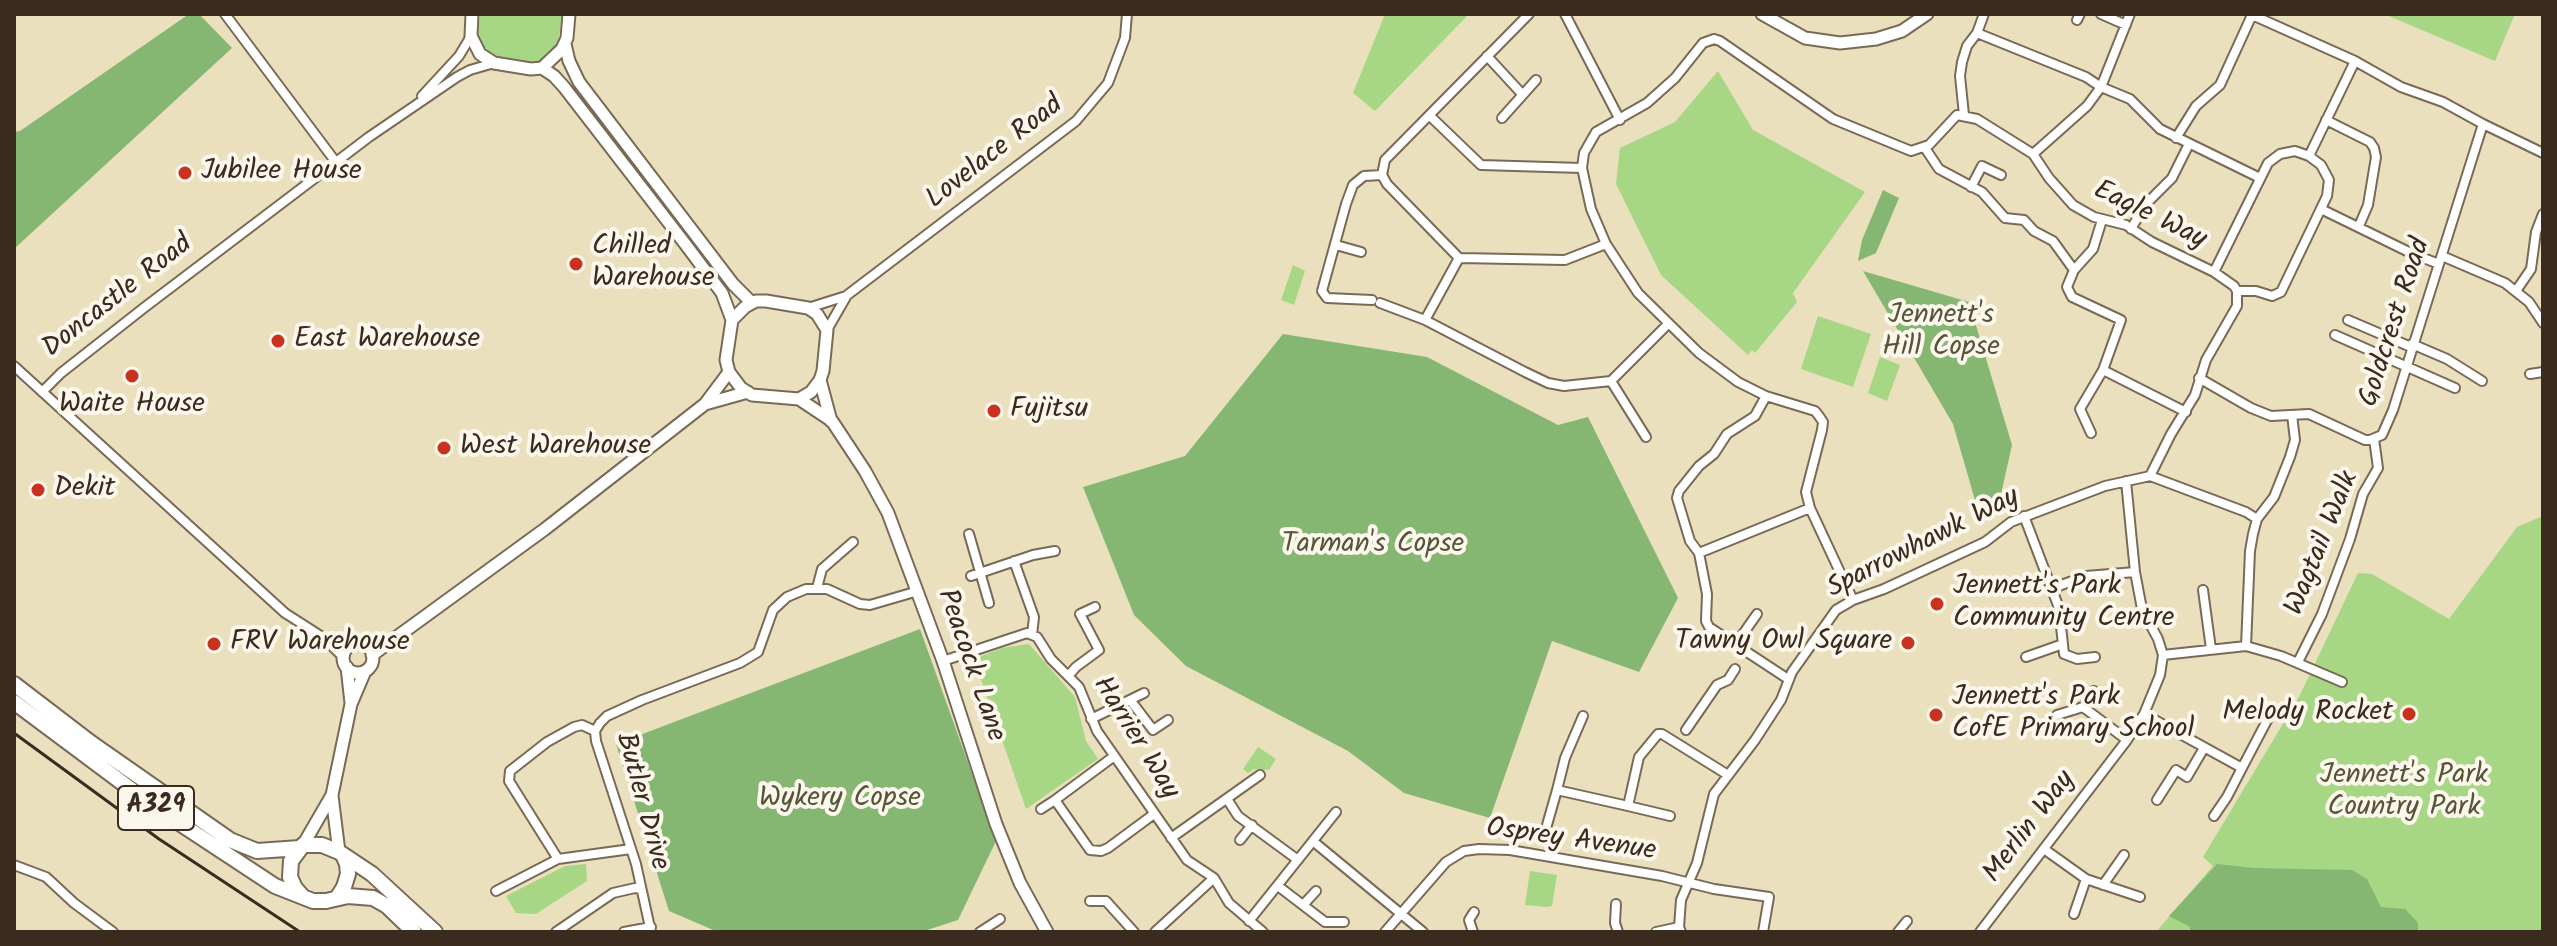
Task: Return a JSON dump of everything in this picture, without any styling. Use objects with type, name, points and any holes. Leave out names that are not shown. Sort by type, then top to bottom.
[{"type":"highway","name":"A329","points":[[14,684],[103,752],[230,840],[257,851],[322,845],[341,853],[372,874],[435,932]]},
{"type":"highway","name":"A329","points":[[14,702],[178,823],[275,886],[306,900],[319,902],[358,895],[373,898],[387,906],[414,932]]},
{"type":"highway","points":[[302,846],[291,861],[289,872],[295,888],[306,900]]},
{"type":"highway","points":[[337,898],[348,874],[341,853]]},
{"type":"street","points":[[225,14],[335,161]]},
{"type":"street","points":[[472,14],[471,36],[478,51],[494,63],[542,68],[554,76],[722,293],[732,320],[726,360],[729,372],[741,388],[762,397],[799,399],[811,392],[823,371],[827,330],[817,314],[790,303],[766,301],[752,303],[732,320]]},
{"type":"street","points":[[569,14],[565,44],[579,82],[733,284],[752,303]]},
{"type":"street","name":"Lovelace Road","points":[[808,308],[846,296],[1076,121],[1108,83],[1125,38],[1127,14]]},
{"type":"street","points":[[1529,14],[1385,160],[1382,175],[1387,184],[1459,258],[1565,260],[1606,244]]},
{"type":"street","points":[[1762,14],[1805,38],[1840,43],[1876,39],[1902,31],[1927,14]]},
{"type":"street","points":[[1853,600],[1810,508],[1806,492],[1823,422],[1815,411],[1766,396],[1720,370],[1638,293],[1606,244],[1591,209],[1582,168],[1584,153],[1596,132],[1647,103],[1675,78],[1703,43],[1714,39],[1833,119],[1911,151],[1925,148],[1957,115],[1964,115],[1960,69],[1967,46],[1977,33],[1984,14]]},
{"type":"street","points":[[2101,14],[2126,25]]},
{"type":"street","points":[[2033,154],[2087,106],[2101,87],[2130,14]]},
{"type":"street","points":[[2176,138],[2196,106],[2220,85],[2251,14],[2355,61],[2401,87],[2453,106],[2543,153]]},
{"type":"street","points":[[1571,15],[1620,120]]},
{"type":"street","points":[[1977,33],[2086,77],[2130,99],[2156,126],[2260,178]]},
{"type":"street","name":"Doncastle Road","points":[[413,105],[456,60],[471,36]]},
{"type":"street","points":[[542,68],[557,56],[565,44]]},
{"type":"street","points":[[1487,56],[1522,94]]},
{"type":"street","points":[[2309,156],[2355,61]]},
{"type":"street","name":"Doncastle Road","points":[[494,63],[470,70],[413,105],[335,161],[61,373],[42,392],[300,624],[324,638],[364,648],[401,633],[431,614],[545,529],[705,404],[729,372]]},
{"type":"street","points":[[1502,118],[1536,80]]},
{"type":"street","name":"Eagle Way","points":[[1964,115],[1977,119],[2033,154],[2073,205],[2102,220],[2120,222],[2152,242],[2214,272],[2230,282],[2237,291]]},
{"type":"street","points":[[1430,116],[1481,165],[1582,168]]},
{"type":"street","points":[[2326,120],[2370,142],[2374,148],[2376,157],[2368,205],[2359,226]]},
{"type":"street","name":"Goldcrest Road","points":[[2199,378],[2271,416],[2309,414],[2365,440],[2382,435],[2388,425],[2483,124]]},
{"type":"street","points":[[2131,229],[2145,205],[2172,178],[2189,144]]},
{"type":"street","points":[[1925,148],[1939,169],[1982,192],[2005,218],[2024,220],[2034,231],[2053,241],[2074,270]]},
{"type":"street","points":[[2214,272],[2268,163],[2280,154],[2295,151],[2321,165],[2329,180],[2329,188],[2278,294],[2267,296],[2256,291],[2237,291],[2237,306],[2206,360],[2195,395],[2150,476],[2257,519]]},
{"type":"street","points":[[1971,187],[1982,166],[2001,175]]},
{"type":"street","points":[[1382,175],[1364,176],[1353,185],[1322,291],[1327,298],[1376,302],[1425,320],[1548,383],[1564,386],[1611,381],[1668,324]]},
{"type":"street","points":[[2321,209],[2413,254],[2494,277],[2516,291],[2537,312],[2543,323]]},
{"type":"street","points":[[2516,291],[2531,269],[2536,232],[2543,214]]},
{"type":"street","points":[[2091,433],[2080,409],[2103,370],[2121,320],[2072,297],[2067,287],[2074,270],[2093,249],[2102,220]]},
{"type":"street","points":[[1336,245],[1361,252]]},
{"type":"street","points":[[1425,320],[1459,258]]},
{"type":"street","name":"Lovelace Road","points":[[827,330],[846,296]]},
{"type":"street","points":[[2348,320],[2447,359],[2482,381]]},
{"type":"street","points":[[2335,335],[2455,388]]},
{"type":"street","points":[[14,366],[42,392]]},
{"type":"street","points":[[2103,370],[2186,412]]},
{"type":"street","points":[[2530,374],[2543,372]]},
{"type":"street","name":"Peacock Lane","points":[[820,380],[832,421],[888,513],[943,661],[996,824],[1020,883],[1047,932]]},
{"type":"street","points":[[1611,381],[1646,437]]},
{"type":"street","name":"Doncastle Road","points":[[705,404],[748,392]]},
{"type":"street","points":[[1766,396],[1755,416],[1727,434],[1714,454],[1699,466],[1679,491],[1677,498],[1690,541],[1699,553],[1707,594],[1706,621],[1709,627],[1788,679]]},
{"type":"street","name":"Peacock Lane","points":[[799,399],[832,421]]},
{"type":"street","points":[[2246,646],[2250,551],[2257,519],[2274,497],[2290,457],[2295,440],[2292,415]]},
{"type":"street","name":"Wagtail Walk","points":[[2298,662],[2322,614],[2363,494],[2378,468],[2374,439]]},
{"type":"street","name":"Sparrowhawk Way","points":[[1680,929],[1681,900],[1702,845],[1710,804],[1720,783],[1748,749],[1781,700],[1788,679],[1836,610],[1985,542],[2024,516],[2105,486],[2150,476]]},
{"type":"street","points":[[2126,481],[2142,609],[2163,655],[2246,646],[2298,662],[2342,682]]},
{"type":"street","points":[[1699,553],[1810,508]]},
{"type":"street","points":[[2024,516],[2059,608],[2064,654],[2077,659],[2095,657]]},
{"type":"street","points":[[969,534],[976,575],[989,603]]},
{"type":"street","points":[[853,542],[822,569],[817,588],[870,605],[918,591]]},
{"type":"street","points":[[976,575],[1055,551]]},
{"type":"street","points":[[943,661],[1016,636],[1032,635],[1034,617],[1014,561]]},
{"type":"street","points":[[2053,588],[2086,576],[2135,572]]},
{"type":"street","name":"Butler Drive","points":[[651,929],[636,864],[595,731],[607,716],[740,663],[758,652],[773,610],[787,597],[817,588]]},
{"type":"street","points":[[2203,590],[2211,649]]},
{"type":"street","points":[[1068,676],[1099,650],[1080,614],[1095,607]]},
{"type":"street","points":[[1736,644],[1757,614]]},
{"type":"street","name":"Harrier Way","points":[[1032,635],[1082,693],[1091,719],[1113,757],[1187,860],[1214,878],[1229,903],[1263,932]]},
{"type":"street","name":"Doncastle Road","points":[[324,638],[345,662]]},
{"type":"street","points":[[2026,657],[2063,644]]},
{"type":"street","points":[[302,846],[332,795],[351,704],[365,671],[371,665],[364,648],[347,648],[345,662],[351,704]]},
{"type":"street","name":"Merlin Way","points":[[1980,932],[2127,740],[2144,714],[2160,675],[2163,655]]},
{"type":"street","points":[[345,662],[355,672],[365,671]]},
{"type":"street","points":[[1682,737],[1717,685],[1728,680],[1735,669]]},
{"type":"street","points":[[2057,715],[2083,707],[2094,691]]},
{"type":"street","points":[[1091,719],[1144,693]]},
{"type":"street","points":[[1131,701],[1153,730],[1168,720]]},
{"type":"street","points":[[2083,707],[2127,740]]},
{"type":"street","points":[[2214,816],[2227,797],[2238,766],[2272,711]]},
{"type":"street","points":[[2144,714],[2238,766]]},
{"type":"street","points":[[1547,825],[1565,758],[1583,716]]},
{"type":"street","points":[[558,859],[509,781],[510,771],[547,742],[574,727],[582,725],[595,731]]},
{"type":"street","points":[[1628,806],[1639,757],[1654,736],[1682,737],[1728,775]]},
{"type":"street","points":[[2157,800],[2176,770],[2187,777],[2204,748]]},
{"type":"street","points":[[1041,809],[1113,757]]},
{"type":"street","points":[[1171,838],[1260,775]]},
{"type":"street","points":[[1557,790],[1670,816]]},
{"type":"street","points":[[332,795],[341,853]]},
{"type":"street","points":[[1227,799],[1238,816],[1298,860]]},
{"type":"street","points":[[1055,800],[1090,850],[1095,852],[1108,848],[1154,814]]},
{"type":"street","points":[[1249,921],[1336,812]]},
{"type":"street","points":[[1240,840],[1252,825]]},
{"type":"street","points":[[1314,842],[1423,932]]},
{"type":"street","points":[[496,891],[558,859],[631,849]]},
{"type":"street","name":"Osprey Avenue","points":[[1385,932],[1453,855],[1471,849],[1510,850],[1769,897],[1763,932]]},
{"type":"street","points":[[2044,849],[2086,879],[2140,897]]},
{"type":"street","points":[[2103,885],[2124,855]]},
{"type":"street","points":[[14,865],[46,877],[113,932]]},
{"type":"street","points":[[1155,932],[1214,878]]},
{"type":"street","points":[[2074,914],[2086,879]]},
{"type":"street","points":[[556,932],[613,893],[640,885]]},
{"type":"street","points":[[1278,886],[1325,922],[1344,922]]},
{"type":"street","points":[[1303,905],[1316,891]]},
{"type":"street","points":[[1090,901],[1106,901],[1134,932]]},
{"type":"street","points":[[1616,904],[1618,932]]},
{"type":"street","points":[[1473,932],[1469,920],[1474,912]]},
{"type":"street","points":[[980,932],[1000,919]]},
{"type":"street","points":[[1898,932],[1907,921]]},
{"type":"street","points":[[624,932],[651,929]]},
{"type":"street","points":[[1656,932],[1680,929]]},
{"type":"green space","points":[[189,14],[199,14],[232,48],[14,249],[14,132],[20,131]]},
{"type":"green space","points":[[480,14],[563,14],[556,50],[547,59],[536,62],[492,55],[480,42]]},
{"type":"green space","points":[[1385,14],[1469,14],[1375,111],[1353,93]]},
{"type":"green space","points":[[2384,14],[2515,14],[2495,61]]},
{"type":"green space","points":[[1718,71],[1753,130],[1865,192],[1793,293],[1797,302],[1755,353],[1752,350],[1748,355],[1661,275],[1616,184],[1620,148],[1675,122]]},
{"type":"green space","points":[[1883,190],[1899,198],[1876,253],[1858,261],[1862,240]]},
{"type":"green space","points":[[1293,265],[1305,271],[1294,305],[1281,300]]},
{"type":"green space","name":"Jennett's Hill Copse","points":[[1863,271],[1969,302],[2012,445],[1999,503],[1979,514],[1953,424]]},
{"type":"green space","points":[[1818,316],[1871,334],[1853,387],[1801,369]]},
{"type":"green space","name":"Tarman's Copse","points":[[1283,334],[1427,357],[1558,425],[1588,417],[1678,598],[1639,672],[1552,641],[1490,818],[1404,793],[1348,751],[1186,666],[1134,615],[1083,487],[1185,456]]},
{"type":"green space","points":[[1880,357],[1900,365],[1887,401],[1868,393]]},
{"type":"green space","name":"Jennett's Park Country Park","points":[[2543,516],[2543,932],[2156,932],[2213,866],[2203,857],[2299,697],[2358,573],[2372,574],[2449,619],[2517,527]]},
{"type":"green space","name":"Wykery Copse","points":[[920,629],[996,841],[958,920],[921,932],[718,932],[669,911],[616,744]]},
{"type":"green space","points":[[1029,644],[1075,697],[1086,741],[1098,759],[1026,809],[974,659],[1002,648]]},
{"type":"green space","points":[[1258,747],[1276,759],[1269,770],[1255,769],[1248,773],[1243,769]]},
{"type":"green space","points":[[586,864],[587,881],[536,914],[516,913],[506,896],[565,866]]},
{"type":"green space","points":[[2217,864],[2352,870],[2367,879],[2381,907],[2405,909],[2418,923],[2418,932],[2190,932],[2190,927],[2169,916]]},
{"type":"green space","points":[[1530,871],[1557,875],[1552,906],[1525,905]]},
{"type":"railway","points":[[14,733],[159,839],[300,932]]},
{"type":"place","name":"Jubilee House","points":[[185,173]]},
{"type":"place","name":"Chilled Warehouse","points":[[576,264]]},
{"type":"place","name":"East Warehouse","points":[[278,341]]},
{"type":"place","name":"Waite House","points":[[132,376]]},
{"type":"place","name":"Fujitsu","points":[[994,411]]},
{"type":"place","name":"West Warehouse","points":[[444,448]]},
{"type":"place","name":"Dekit","points":[[38,490]]},
{"type":"place","name":"Jennett's Park Community Centre","points":[[1937,604]]},
{"type":"place","name":"Tawny Owl Square","points":[[1908,643]]},
{"type":"place","name":"FRV Warehouse","points":[[214,644]]},
{"type":"place","name":"Melody Rocket","points":[[2409,714]]},
{"type":"place","name":"Jennett's Park CofE Primary School","points":[[1936,715]]}]
